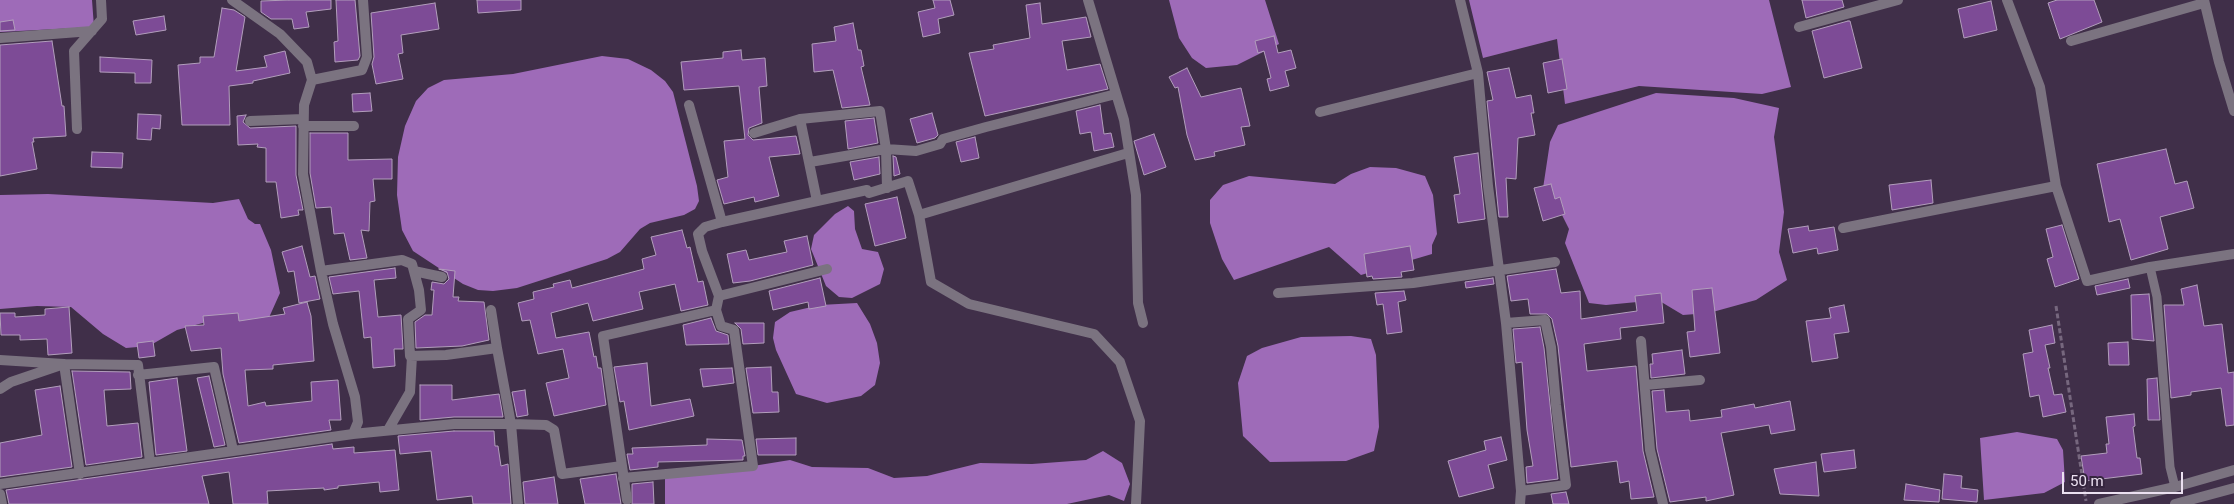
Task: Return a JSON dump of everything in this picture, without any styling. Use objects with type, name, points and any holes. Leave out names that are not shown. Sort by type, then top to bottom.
[{"type":"street","points":[[77,129],[74,51],[102,19],[101,0]]},
{"type":"street","points":[[232,0],[280,34],[307,62],[312,80],[304,105],[302,174],[321,271],[355,397],[358,422],[353,434]]},
{"type":"street","points":[[312,80],[362,70],[367,57],[363,0]]},
{"type":"street","points":[[1088,0],[1124,120],[1136,195],[1138,303],[1143,323]]},
{"type":"street","points":[[1460,0],[1478,73],[1488,186],[1506,323],[1521,491],[1520,504]]},
{"type":"street","points":[[1799,28],[1898,0]]},
{"type":"street","points":[[2007,0],[2040,87],[2056,186],[2087,281],[2150,267],[2234,254]]},
{"type":"street","points":[[2071,41],[2204,1],[2234,112]]},
{"type":"street","points":[[0,38],[92,30]]},
{"type":"street","points":[[1320,112],[1478,73]]},
{"type":"street","points":[[810,162],[886,149],[916,151],[940,144],[943,139],[1116,94]]},
{"type":"street","points":[[689,105],[722,222]]},
{"type":"street","points":[[754,134],[800,119],[880,111],[886,149],[887,188]]},
{"type":"street","points":[[800,119],[817,201]]},
{"type":"street","points":[[250,121],[354,126]]},
{"type":"street","points":[[919,215],[1128,153]]},
{"type":"street","points":[[623,478],[753,466],[734,330],[721,326],[716,310],[718,296],[698,234],[705,227],[722,222],[867,190],[870,193],[908,181],[919,215],[931,282],[970,304],[1094,334],[1120,362],[1140,421],[1136,504]]},
{"type":"street","points":[[1843,228],[2056,186]]},
{"type":"street","points":[[321,271],[402,260],[412,264],[419,290],[421,310],[408,319],[410,356],[412,356],[410,392],[388,430]]},
{"type":"street","points":[[1278,293],[1413,283],[1555,262]]},
{"type":"street","points":[[718,296],[827,269]]},
{"type":"street","points":[[414,271],[442,277]]},
{"type":"street","points":[[491,310],[511,424],[518,504]]},
{"type":"street","points":[[627,500],[603,336],[716,310]]},
{"type":"street","points":[[1506,323],[1545,320],[1551,347],[1566,485],[1521,491]]},
{"type":"street","points":[[1641,341],[1650,450],[1663,504]]},
{"type":"street","points":[[412,356],[446,355],[497,348]]},
{"type":"street","points":[[0,360],[64,364],[138,365],[150,462]]},
{"type":"street","points":[[0,388],[11,382],[64,364]]},
{"type":"street","points":[[64,364],[80,474]]},
{"type":"street","points":[[138,375],[214,367],[233,450]]},
{"type":"street","points":[[1645,385],[1700,380]]},
{"type":"street","points":[[0,484],[353,434],[454,424],[546,425],[554,430],[562,474],[622,466]]},
{"type":"street","points":[[2099,504],[2175,487],[2234,470]]},
{"type":"street","points":[[2175,504],[2234,488]]},
{"type":"street","points":[[0,494],[2,504]]},
{"type":"lane","points":[[2150,267],[2157,297],[2170,468],[2175,487]]},
{"type":"path","points":[[2056,306],[2087,504]]},
{"type":"shaded area","points":[[0,0],[92,0],[94,27],[0,32]]},
{"type":"shaded area","points":[[1169,0],[1265,0],[1279,44],[1237,65],[1206,68],[1192,58],[1179,38]]},
{"type":"shaded area","points":[[1469,0],[1769,0],[1791,87],[1762,94],[1639,86],[1565,104],[1557,39],[1483,58]]},
{"type":"shaded area","points":[[602,56],[628,59],[651,70],[665,81],[673,92],[697,186],[699,201],[695,209],[684,215],[650,223],[640,229],[620,252],[607,259],[517,288],[493,291],[478,290],[463,284],[413,251],[402,230],[397,195],[398,157],[405,126],[416,101],[428,88],[444,80],[513,74]]},
{"type":"shaded area","points":[[1656,93],[1734,98],[1779,108],[1774,137],[1784,212],[1779,252],[1787,280],[1756,300],[1709,313],[1683,315],[1658,300],[1606,305],[1589,303],[1565,243],[1569,229],[1556,203],[1542,195],[1550,142],[1558,125]]},
{"type":"shaded area","points":[[1370,167],[1396,168],[1425,176],[1433,195],[1437,234],[1432,245],[1432,254],[1361,275],[1329,247],[1234,280],[1222,259],[1210,223],[1210,200],[1223,185],[1249,176],[1335,184],[1351,174]]},
{"type":"shaded area","points":[[48,194],[213,203],[239,199],[248,219],[255,224],[260,224],[271,250],[280,293],[267,322],[241,326],[221,318],[177,330],[149,346],[126,348],[103,334],[71,307],[37,306],[0,309],[0,195]]},
{"type":"shaded area","points":[[848,206],[854,211],[855,229],[862,249],[878,252],[884,269],[880,284],[852,298],[839,297],[826,286],[811,249],[814,235],[835,214]]},
{"type":"shaded area","points":[[857,303],[870,324],[877,343],[880,363],[875,385],[861,396],[827,403],[796,394],[776,350],[773,338],[775,322],[790,312],[820,305]]},
{"type":"shaded area","points":[[1351,336],[1371,339],[1376,355],[1379,427],[1374,451],[1346,461],[1270,462],[1243,436],[1238,383],[1247,356],[1262,348],[1301,337]]},
{"type":"shaded area","points":[[2017,432],[2057,439],[2063,450],[2065,482],[2044,493],[1984,500],[1980,438]]},
{"type":"shaded area","points":[[1103,451],[1122,463],[1130,484],[1124,501],[1109,495],[1067,504],[665,504],[665,471],[753,466],[790,460],[812,467],[868,468],[894,478],[927,476],[980,463],[1032,464],[1086,460]]},
{"type":"building","points":[[331,0],[331,9],[306,12],[309,27],[294,29],[292,19],[271,19],[261,12],[261,1]]},
{"type":"building","points":[[336,0],[355,0],[360,56],[358,60],[335,62],[334,42],[338,41]]},
{"type":"building","points":[[477,0],[521,0],[521,10],[478,13]]},
{"type":"building","points":[[933,0],[950,0],[954,15],[938,19],[940,33],[923,37],[918,12],[935,8]]},
{"type":"building","points":[[1802,0],[1842,0],[1844,7],[1806,18]]},
{"type":"building","points":[[2057,0],[2094,0],[2102,22],[2060,39],[2048,3]]},
{"type":"building","points":[[1991,1],[1997,30],[1964,38],[1958,9]]},
{"type":"building","points":[[435,3],[439,29],[401,35],[403,53],[398,54],[403,79],[376,84],[372,64],[374,57],[371,13]]},
{"type":"building","points":[[1040,3],[1042,24],[1086,17],[1091,37],[1062,41],[1067,70],[1100,64],[1108,89],[985,116],[969,53],[994,49],[993,45],[1030,38],[1026,5]]},
{"type":"building","points":[[222,8],[234,10],[245,17],[236,71],[267,67],[264,56],[285,51],[290,73],[253,81],[253,83],[229,86],[230,125],[182,125],[178,65],[200,63],[200,57],[214,57]]},
{"type":"building","points":[[164,16],[166,30],[136,35],[133,21]]},
{"type":"building","points":[[13,20],[15,30],[0,31],[0,22]]},
{"type":"building","points":[[1850,21],[1862,68],[1824,78],[1812,31]]},
{"type":"building","points":[[853,23],[858,50],[861,50],[864,66],[861,67],[870,105],[842,108],[833,70],[814,72],[812,44],[836,41],[834,27]]},
{"type":"building","points":[[1274,36],[1278,53],[1291,50],[1296,68],[1285,71],[1289,86],[1270,91],[1267,79],[1271,78],[1264,51],[1258,53],[1255,41]]},
{"type":"building","points":[[52,41],[62,106],[64,106],[66,136],[33,138],[34,142],[32,142],[37,169],[0,176],[0,45]]},
{"type":"building","points":[[741,50],[742,60],[765,58],[767,86],[759,87],[762,123],[749,128],[748,135],[753,140],[796,136],[800,154],[769,157],[779,196],[755,202],[754,197],[724,204],[717,180],[728,177],[724,141],[745,139],[739,86],[684,90],[681,62],[723,58],[723,52]]},
{"type":"building","points":[[100,57],[152,60],[151,83],[135,83],[135,73],[100,72]]},
{"type":"building","points":[[1562,59],[1567,89],[1548,93],[1543,63]]},
{"type":"building","points":[[1187,68],[1201,97],[1241,88],[1250,126],[1241,127],[1245,145],[1214,152],[1215,156],[1195,160],[1187,135],[1178,87],[1175,88],[1169,77]]},
{"type":"building","points":[[1509,68],[1516,98],[1531,95],[1534,113],[1531,113],[1535,135],[1518,138],[1516,179],[1506,178],[1508,217],[1499,217],[1487,101],[1493,100],[1487,72]]},
{"type":"building","points":[[370,93],[372,111],[353,112],[352,94]]},
{"type":"building","points":[[1100,105],[1104,134],[1111,133],[1114,147],[1094,151],[1091,132],[1080,134],[1076,111]]},
{"type":"building","points":[[932,113],[938,135],[935,138],[917,143],[910,119]]},
{"type":"building","points":[[138,114],[161,115],[160,129],[152,128],[151,140],[137,139]]},
{"type":"building","points":[[246,115],[243,122],[250,128],[296,126],[296,175],[303,210],[298,210],[299,215],[281,218],[276,182],[266,182],[266,148],[257,147],[258,144],[238,145],[237,116]]},
{"type":"building","points":[[874,118],[878,143],[848,149],[845,121]]},
{"type":"building","points":[[310,133],[348,133],[348,160],[392,159],[392,179],[373,179],[375,201],[370,202],[369,231],[361,230],[367,258],[350,260],[344,233],[334,234],[331,207],[316,208],[310,173]]},
{"type":"building","points":[[1154,134],[1166,167],[1144,175],[1134,141]]},
{"type":"building","points":[[975,137],[979,158],[961,162],[956,142]]},
{"type":"building","points":[[2166,149],[2175,184],[2187,181],[2194,208],[2160,217],[2168,249],[2131,260],[2120,219],[2109,222],[2097,164]]},
{"type":"building","points":[[92,152],[123,153],[122,168],[91,167]]},
{"type":"building","points":[[1478,153],[1485,219],[1458,223],[1454,195],[1460,194],[1454,157]]},
{"type":"building","points":[[893,156],[896,157],[900,174],[894,176]]},
{"type":"building","points":[[879,157],[880,174],[854,180],[850,162]]},
{"type":"building","points":[[1931,180],[1933,203],[1892,210],[1889,185]]},
{"type":"building","points":[[1551,184],[1555,199],[1560,197],[1565,214],[1543,221],[1534,188]]},
{"type":"building","points":[[897,197],[906,238],[875,246],[865,204]]},
{"type":"building","points":[[2062,225],[2079,279],[2055,287],[2047,259],[2053,257],[2046,229]]},
{"type":"building","points":[[1808,226],[1809,231],[1834,227],[1838,250],[1818,254],[1817,248],[1793,253],[1788,229]]},
{"type":"building","points":[[682,230],[687,248],[690,247],[698,282],[703,281],[708,305],[681,311],[675,284],[639,292],[643,309],[593,321],[588,303],[551,313],[556,338],[589,332],[594,357],[596,356],[598,368],[601,368],[606,405],[554,416],[546,383],[569,378],[563,349],[538,354],[530,320],[522,321],[518,303],[534,299],[533,292],[554,287],[553,284],[570,280],[572,288],[644,269],[642,259],[656,255],[651,237]]},
{"type":"building","points":[[807,236],[813,265],[750,281],[733,283],[727,254],[746,250],[749,260],[787,252],[784,241]]},
{"type":"building","points":[[302,246],[310,277],[315,276],[320,299],[299,303],[294,271],[288,272],[282,252]]},
{"type":"building","points":[[1410,246],[1414,270],[1401,272],[1402,277],[1373,279],[1372,276],[1367,277],[1364,254]]},
{"type":"building","points":[[395,268],[396,278],[374,280],[378,317],[401,315],[403,349],[394,349],[395,366],[373,368],[371,337],[364,338],[359,291],[333,294],[329,277]]},
{"type":"building","points":[[439,269],[455,271],[453,297],[459,297],[458,301],[484,302],[489,340],[462,346],[416,348],[415,322],[425,315],[432,315],[434,290],[431,290],[432,282],[444,284],[449,279],[447,272]]},
{"type":"building","points":[[1556,269],[1561,293],[1580,291],[1581,319],[1637,311],[1635,296],[1661,293],[1664,323],[1620,328],[1621,339],[1584,344],[1587,371],[1636,366],[1643,451],[1654,497],[1631,499],[1629,481],[1620,483],[1617,461],[1571,467],[1558,346],[1552,319],[1547,314],[1530,314],[1528,299],[1511,301],[1507,276]]},
{"type":"building","points":[[820,278],[826,306],[809,309],[808,302],[773,310],[769,291]]},
{"type":"building","points":[[1493,278],[1494,284],[1466,288],[1465,282]]},
{"type":"building","points":[[2128,279],[2130,288],[2097,295],[2095,286]]},
{"type":"building","points":[[2197,285],[2204,326],[2222,324],[2228,373],[2234,372],[2234,425],[2226,426],[2221,388],[2191,392],[2191,395],[2171,398],[2164,305],[2184,305],[2181,289]]},
{"type":"building","points":[[1712,288],[1720,353],[1690,357],[1687,332],[1695,331],[1692,290]]},
{"type":"building","points":[[1404,291],[1406,300],[1398,302],[1402,332],[1387,334],[1383,304],[1377,305],[1375,293]]},
{"type":"building","points":[[2149,294],[2154,341],[2132,339],[2131,295]]},
{"type":"building","points":[[307,302],[311,316],[314,361],[273,365],[273,369],[245,370],[248,406],[265,402],[266,406],[312,401],[311,382],[338,380],[341,420],[329,420],[331,430],[239,443],[223,374],[221,348],[191,351],[185,326],[204,325],[203,316],[238,313],[239,321],[285,314],[283,308]]},
{"type":"building","points":[[1844,305],[1849,332],[1834,334],[1838,358],[1812,362],[1806,321],[1831,318],[1829,308]]},
{"type":"building","points":[[69,307],[72,353],[48,355],[47,339],[20,340],[20,335],[1,335],[0,313],[15,313],[15,317],[45,315],[45,309]]},
{"type":"building","points":[[711,318],[716,331],[728,335],[729,344],[686,345],[683,325]]},
{"type":"building","points":[[735,323],[764,323],[764,343],[743,344],[741,329]]},
{"type":"building","points":[[2052,325],[2055,343],[2045,345],[2050,368],[2048,368],[2054,395],[2062,394],[2066,412],[2043,417],[2039,395],[2030,397],[2023,354],[2033,352],[2029,330]]},
{"type":"building","points":[[1540,327],[1544,348],[1558,479],[1527,483],[1526,467],[1533,466],[1527,430],[1522,362],[1516,363],[1513,329]]},
{"type":"building","points":[[153,341],[155,356],[139,358],[137,343]]},
{"type":"building","points":[[2128,342],[2129,365],[2109,365],[2108,343]]},
{"type":"building","points":[[1682,350],[1685,374],[1651,378],[1650,364],[1653,364],[1652,354]]},
{"type":"building","points":[[647,363],[651,406],[690,399],[694,416],[629,430],[624,401],[620,402],[614,367]]},
{"type":"building","points":[[771,367],[772,392],[778,392],[779,412],[753,413],[746,368]]},
{"type":"building","points":[[732,368],[734,383],[703,387],[700,369]]},
{"type":"building","points":[[72,371],[130,372],[131,389],[104,390],[107,426],[138,423],[142,457],[86,465]]},
{"type":"building","points":[[209,376],[225,445],[214,447],[197,378]]},
{"type":"building","points":[[177,378],[187,451],[156,455],[149,382]]},
{"type":"building","points":[[2157,378],[2160,420],[2148,420],[2147,379]]},
{"type":"building","points":[[420,385],[452,385],[452,400],[499,394],[503,417],[454,417],[420,420]]},
{"type":"building","points":[[60,386],[72,467],[0,477],[0,443],[42,435],[35,390]]},
{"type":"building","points":[[525,390],[528,415],[517,417],[512,392]]},
{"type":"building","points":[[1664,390],[1666,412],[1689,410],[1690,421],[1722,417],[1721,410],[1754,404],[1755,408],[1790,401],[1795,430],[1771,434],[1769,425],[1721,433],[1734,495],[1706,501],[1706,497],[1670,502],[1657,449],[1652,391]]},
{"type":"building","points":[[2134,414],[2135,426],[2133,427],[2137,458],[2140,458],[2142,474],[2085,481],[2081,456],[2107,453],[2106,444],[2109,444],[2106,417]]},
{"type":"building","points":[[454,431],[494,431],[495,446],[498,446],[501,466],[508,464],[511,504],[473,504],[472,496],[437,500],[431,451],[400,454],[398,436]]},
{"type":"building","points":[[1501,437],[1507,460],[1488,465],[1494,488],[1459,497],[1448,461],[1486,450],[1484,441]]},
{"type":"building","points":[[796,438],[796,455],[758,455],[756,439]]},
{"type":"building","points":[[707,439],[742,440],[745,456],[743,456],[743,460],[658,462],[658,467],[630,470],[627,454],[633,454],[632,448],[707,445]]},
{"type":"building","points":[[332,444],[333,449],[354,447],[354,453],[395,450],[399,490],[380,492],[379,482],[338,486],[338,488],[324,490],[324,488],[267,491],[268,504],[233,504],[229,472],[202,476],[209,504],[9,504],[6,490]]},
{"type":"building","points":[[1854,450],[1856,468],[1824,472],[1821,454]]},
{"type":"building","points":[[1816,462],[1819,496],[1780,494],[1774,469]]},
{"type":"building","points":[[616,474],[621,504],[585,504],[580,479]]},
{"type":"building","points":[[1944,474],[1962,476],[1961,488],[1978,490],[1977,502],[1942,499]]},
{"type":"building","points":[[554,477],[558,504],[525,504],[523,482]]},
{"type":"building","points":[[653,482],[654,504],[632,504],[632,484]]},
{"type":"building","points":[[1906,484],[1940,490],[1939,502],[1904,500]]},
{"type":"building","points":[[1566,492],[1569,504],[1553,504],[1551,494]]}]
